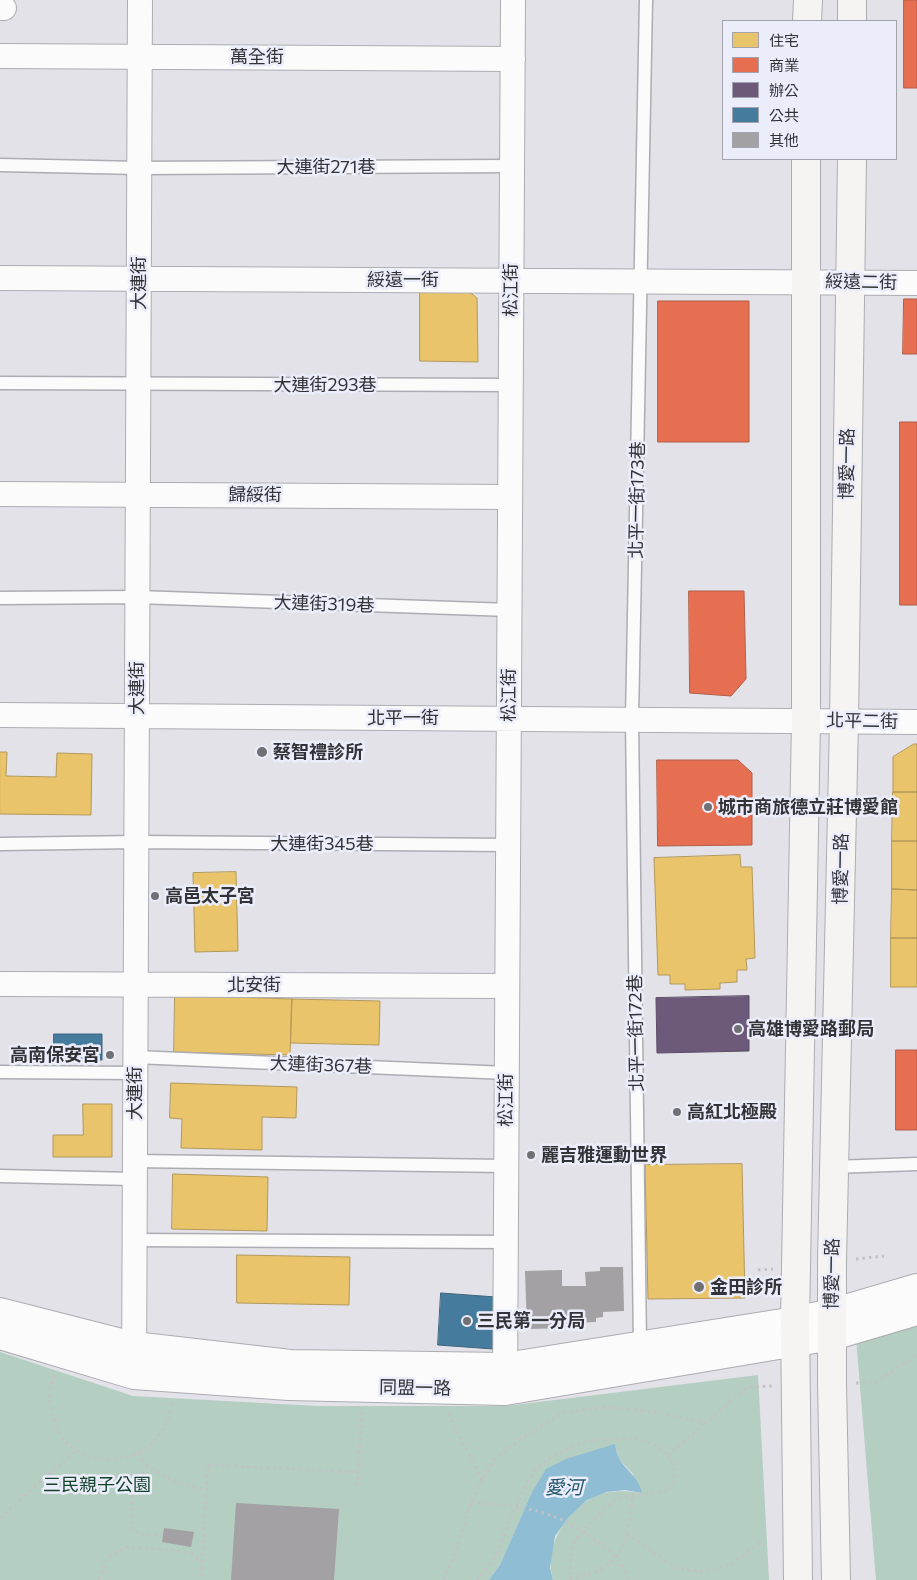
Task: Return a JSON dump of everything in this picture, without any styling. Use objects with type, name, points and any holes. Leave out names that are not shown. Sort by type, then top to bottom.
[{"type":"main road","points":[[807,20],[808,0]]},
{"type":"main road","points":[[852,0],[852,20]]},
{"type":"main road","name":"博愛一路","points":[[798,1580],[796,1332],[806,721],[806,160]]},
{"type":"main road","name":"博愛一路","points":[[836,1580],[832,1324],[844,721],[852,160]]},
{"type":"street","name":"大連街","points":[[134,1375],[140,0]]},
{"type":"street","name":"松江街","points":[[505,1379],[513,0]]},
{"type":"street","name":"萬全街","points":[[0,56],[513,59]]},
{"type":"street","name":"綏遠一街","points":[[0,278],[806,281]]},
{"type":"street","name":"綏遠二街","points":[[806,281],[917,283]]},
{"type":"street","name":"歸綏街","points":[[0,494],[510,496]]},
{"type":"street","name":"北平一街","points":[[0,715],[806,721]]},
{"type":"street","name":"北平二街","points":[[806,721],[917,722]]},
{"type":"street","name":"北安街","points":[[0,984],[507,986]]},
{"type":"street","points":[[832,1324],[917,1288]]},
{"type":"street","points":[[832,1324],[848,1332],[917,1311]]},
{"type":"street","name":"同盟一路","points":[[0,1312],[133,1346],[290,1364],[505,1379],[640,1346],[796,1332]]},
{"type":"street","name":"同盟一路","points":[[0,1334],[134,1375],[288,1386],[505,1379],[796,1332],[832,1324]]},
{"type":"lane","name":"北平一街173巷","points":[[632,719],[646,0]]},
{"type":"lane","name":"大連街271巷","points":[[0,165],[139,168],[512,166]]},
{"type":"lane","name":"大連街293巷","points":[[0,383],[511,385]]},
{"type":"lane","name":"大連街319巷","points":[[0,598],[137,597],[510,610]]},
{"type":"lane","name":"北平一街172巷","points":[[632,719],[640,1346]]},
{"type":"lane","name":"大連街345巷","points":[[0,844],[136,842],[508,845]]},
{"type":"lane","name":"大連街367巷","points":[[0,1072],[135,1065],[507,1073]]},
{"type":"lane","points":[[834,1167],[917,1164]]},
{"type":"lane","points":[[0,1176],[134,1170],[506,1166]]},
{"type":"lane","points":[[134,1240],[506,1242]]},
{"type":"path","points":[[869,1383],[875,1383],[917,1355]]},
{"type":"path","points":[[55,1373],[50,1385],[50,1400],[51,1412],[56,1428],[64,1440],[75,1450],[90,1457],[108,1459],[138,1454],[154,1442],[164,1428],[171,1412],[171,1401]]},
{"type":"path","points":[[668,1455],[748,1387],[757,1387]]},
{"type":"path","points":[[564,1412],[568,1404]]},
{"type":"path","points":[[444,1580],[455,1553],[471,1502],[494,1459],[526,1435],[564,1412],[605,1407],[650,1411],[705,1423]]},
{"type":"path","points":[[357,1486],[362,1409]]},
{"type":"path","points":[[446,1409],[482,1480]]},
{"type":"path","points":[[477,1580],[494,1559],[516,1506],[532,1474],[546,1460],[582,1442],[632,1438],[657,1445],[668,1455],[675,1471],[674,1482],[668,1491],[618,1498],[608,1507],[572,1545],[570,1579],[603,1568],[616,1558],[627,1534],[633,1496]]},
{"type":"path","points":[[0,1518],[75,1450]]},
{"type":"path","points":[[138,1454],[147,1466],[168,1478],[206,1490]]},
{"type":"path","points":[[201,1580],[208,1465],[358,1472]]},
{"type":"path","points":[[147,1466],[137,1482],[131,1503],[132,1529],[141,1534],[163,1535]]},
{"type":"path","points":[[471,1502],[521,1508],[548,1514],[569,1523],[609,1550],[630,1579]]},
{"type":"path","points":[[627,1534],[678,1569],[704,1572],[732,1564],[761,1542]]},
{"type":"path","points":[[99,1580],[108,1556],[128,1547],[172,1550],[193,1554],[202,1562]]},
{"type":"green space","points":[[917,1313],[917,1580],[876,1580],[856,1338]]},
{"type":"green space","name":"三民親子公園","points":[[0,1352],[133,1396],[317,1406],[506,1406],[758,1375],[769,1580],[553,1580],[551,1570],[552,1551],[563,1525],[576,1510],[586,1501],[601,1494],[621,1491],[641,1493],[633,1474],[619,1459],[615,1445],[532,1492],[500,1565],[489,1580],[0,1580]]},
{"type":"water","name":"愛河","points":[[615,1444],[620,1460],[636,1479],[642,1493],[625,1490],[607,1492],[587,1500],[569,1517],[555,1536],[550,1568],[553,1580],[489,1580],[500,1565],[532,1492],[546,1469],[566,1459]]},
{"type":"building: 住宅","points":[[420,290],[467,290],[477,298],[478,362],[420,361]]},
{"type":"building: 住宅","points":[[917,744],[917,792],[893,792],[893,757]]},
{"type":"building: 住宅","points":[[0,752],[7,752],[6,776],[56,777],[57,753],[92,754],[91,815],[0,814]]},
{"type":"building: 住宅","points":[[893,792],[917,792],[917,841],[892,841]]},
{"type":"building: 住宅","points":[[892,841],[917,841],[917,890],[892,889]]},
{"type":"building: 住宅","points":[[740,855],[741,867],[752,867],[755,958],[746,959],[747,970],[737,970],[737,982],[720,983],[720,989],[685,990],[685,984],[670,984],[670,975],[658,975],[654,858]]},
{"type":"building: 住宅","points":[[236,872],[238,951],[195,952],[193,873]]},
{"type":"building: 住宅","points":[[892,889],[917,890],[917,938],[891,938]]},
{"type":"building: 住宅","points":[[891,938],[917,938],[917,987],[891,987]]},
{"type":"building: 住宅","points":[[175,995],[292,999],[290,1055],[174,1052]]},
{"type":"building: 住宅","points":[[292,999],[380,1001],[379,1045],[291,1043]]},
{"type":"building: 住宅","points":[[171,1083],[297,1087],[296,1118],[262,1117],[262,1150],[181,1148],[182,1119],[170,1118]]},
{"type":"building: 住宅","points":[[83,1104],[112,1104],[112,1157],[53,1157],[53,1135],[83,1135]]},
{"type":"building: 住宅","points":[[742,1164],[745,1298],[648,1299],[645,1165]]},
{"type":"building: 住宅","points":[[173,1174],[268,1177],[267,1231],[172,1229]]},
{"type":"building: 住宅","points":[[237,1255],[350,1257],[349,1305],[237,1303]]},
{"type":"building: 商業","points":[[904,0],[917,0],[917,88],[904,88]]},
{"type":"building: 商業","points":[[904,299],[917,299],[917,354],[903,354]]},
{"type":"building: 商業","points":[[658,301],[749,301],[749,442],[658,442]]},
{"type":"building: 商業","points":[[900,422],[917,422],[917,605],[900,605]]},
{"type":"building: 商業","points":[[689,591],[744,591],[746,679],[731,696],[690,693]]},
{"type":"building: 商業","points":[[657,760],[738,760],[752,773],[752,845],[658,846]]},
{"type":"building: 商業","points":[[896,1050],[917,1050],[917,1130],[896,1130]]},
{"type":"building: 辦公","points":[[749,996],[749,1051],[657,1053],[656,998]]},
{"type":"building: 公共","points":[[54,1034],[102,1034],[102,1060],[54,1060]]},
{"type":"building: 公共","name":"三民第一分局","points":[[441,1293],[496,1297],[493,1349],[438,1345]]},
{"type":"building: 其他","points":[[600,1267],[623,1267],[624,1311],[603,1312],[603,1317],[596,1318],[596,1322],[572,1323],[572,1328],[527,1329],[525,1271],[562,1270],[562,1286],[586,1286],[585,1272],[600,1271]]},
{"type":"building: 其他","points":[[236,1503],[339,1509],[334,1580],[231,1580]]},
{"type":"building: 其他","points":[[164,1528],[194,1532],[191,1547],[162,1542]]},
{"type":"place","name":"蔡智禮診所","points":[[262,752]]},
{"type":"place","name":"城市商旅德立莊博愛館","points":[[708,807]]},
{"type":"place","name":"高邑太子宮","points":[[155,896]]},
{"type":"place","name":"高雄博愛路郵局","points":[[738,1029]]},
{"type":"place","name":"高南保安宮","points":[[110,1055]]},
{"type":"place","name":"高紅北極殿","points":[[677,1112]]},
{"type":"place","name":"麗吉雅運動世界","points":[[531,1155]]},
{"type":"place","name":"金田診所","points":[[699,1287]]},
{"type":"place","name":"三民第一分局","points":[[467,1321]]}]
